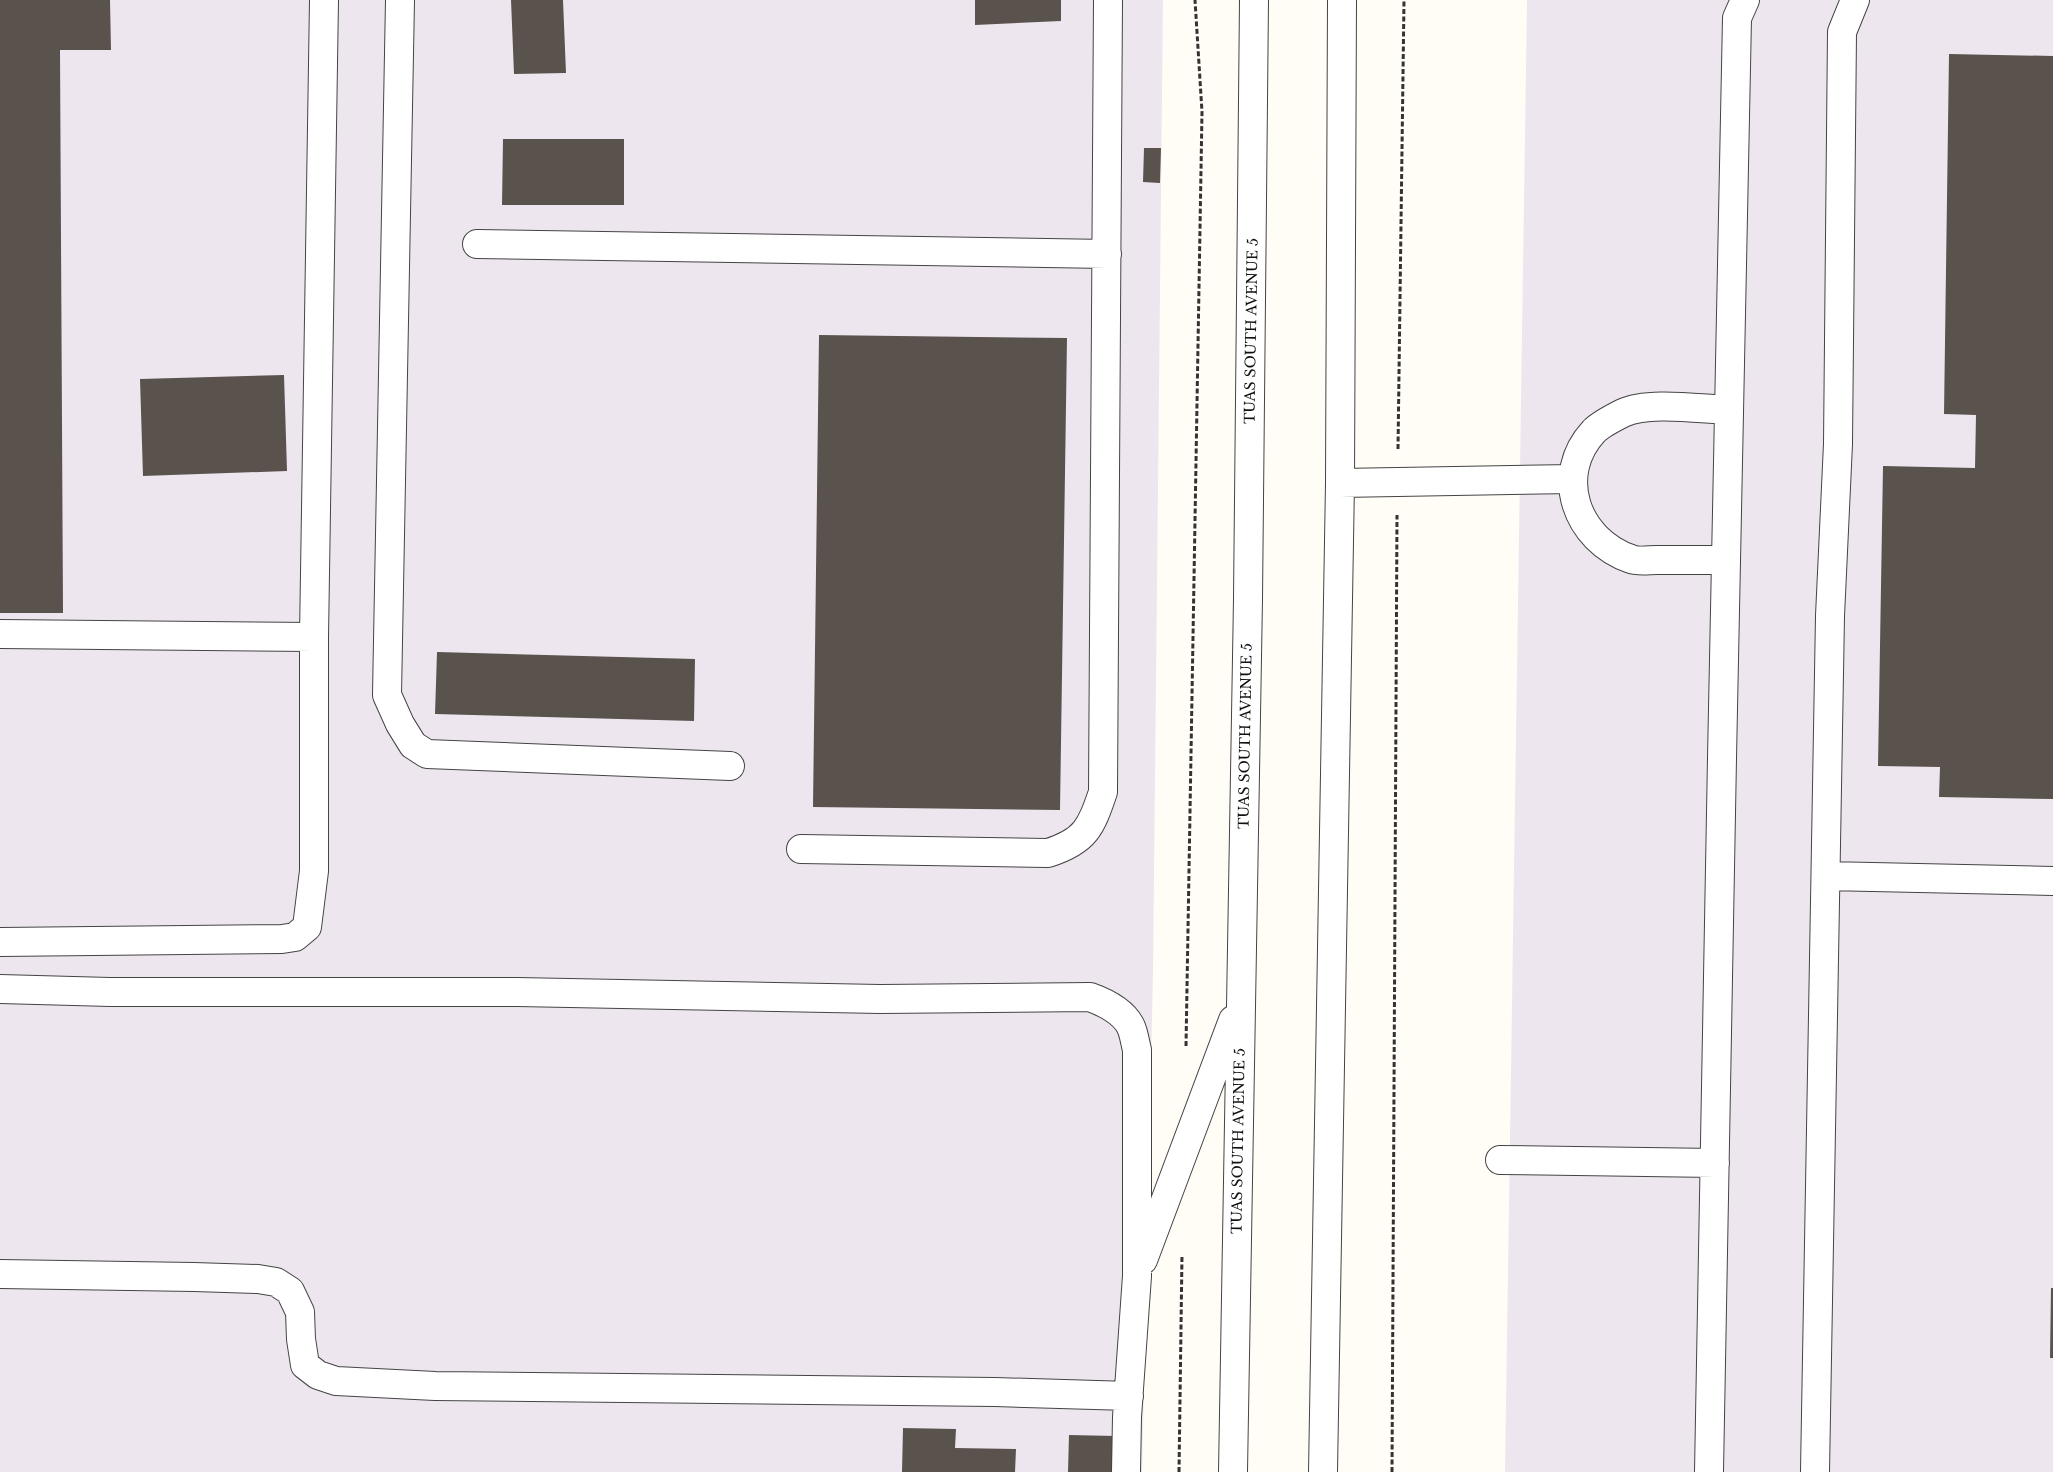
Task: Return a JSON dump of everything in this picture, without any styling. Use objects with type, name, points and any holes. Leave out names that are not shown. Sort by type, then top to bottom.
[{"type":"street","points":[[0,942],[282,938],[295,937],[307,927],[314,871],[314,637],[324,0]]},
{"type":"street","points":[[400,0],[387,695],[400,724],[413,745],[427,754],[730,766]]},
{"type":"street","points":[[801,849],[1048,853],[1062,848],[1082,836],[1092,823],[1103,792],[1108,0]]},
{"type":"street","name":"TUAS SOUTH AVENUE 5","points":[[1233,1472],[1248,599],[1254,0]]},
{"type":"street","points":[[1323,1472],[1340,483],[1342,0]]},
{"type":"street","points":[[1815,1472],[1830,616],[1838,444],[1842,32],[1854,0]]},
{"type":"street","points":[[1710,1472],[1736,6]]},
{"type":"street","points":[[477,244],[1107,254]]},
{"type":"street","points":[[1726,560],[1633,560],[1608,549],[1588,530],[1576,506],[1573,479],[1580,452],[1595,430],[1624,412],[1643,406],[1729,410]]},
{"type":"street","points":[[1340,483],[1573,479]]},
{"type":"street","points":[[0,634],[314,637]]},
{"type":"street","points":[[1826,876],[2053,881]]},
{"type":"street","points":[[0,989],[110,992],[517,992],[880,999],[1090,997],[1104,1002],[1130,1025],[1137,1050],[1137,1276],[1126,1443],[1126,1472]]},
{"type":"street","points":[[1137,1276],[1240,1000]]},
{"type":"street","points":[[1500,1160],[1714,1163]]},
{"type":"street","points":[[0,1274],[194,1277],[258,1279],[276,1282],[290,1291],[300,1312],[301,1339],[305,1365],[318,1375],[336,1381],[435,1386],[994,1392],[1129,1396]]},
{"type":"street","points":[[1126,1443],[1143,1472]]},
{"type":"path","points":[[1186,1053],[1202,112],[1195,0]]},
{"type":"path","points":[[1392,1472],[1397,482],[1404,0]]},
{"type":"path","points":[[1179,1472],[1182,1248]]},
{"type":"shaded area","points":[[0,0],[1163,0],[1153,973],[1142,1472],[0,1472]]},
{"type":"shaded area","points":[[1527,0],[2053,0],[2053,1472],[1505,1472]]},
{"type":"building","points":[[0,0],[110,0],[111,50],[60,50],[63,613],[0,613]]},
{"type":"building","points":[[511,0],[563,0],[566,73],[514,74]]},
{"type":"building","points":[[975,0],[1061,0],[1061,21],[975,25]]},
{"type":"building","points":[[1949,54],[2053,56],[2053,799],[1939,797],[1940,767],[1878,766],[1883,466],[1975,468],[1976,415],[1944,414]]},
{"type":"building","points":[[503,139],[624,139],[624,205],[502,205]]},
{"type":"building","points":[[1144,148],[1161,148],[1160,183],[1143,182]]},
{"type":"building","points":[[819,335],[1067,338],[1060,810],[813,807]]},
{"type":"building","points":[[284,375],[287,471],[143,476],[140,379]]},
{"type":"building","points":[[437,652],[695,659],[694,721],[435,714]]},
{"type":"building","points":[[2051,1288],[2053,1288],[2053,1358],[2050,1358]]},
{"type":"building","points":[[903,1428],[956,1429],[955,1448],[1016,1449],[1015,1472],[902,1472]]},
{"type":"building","points":[[1069,1435],[1116,1436],[1115,1472],[1068,1472]]}]
